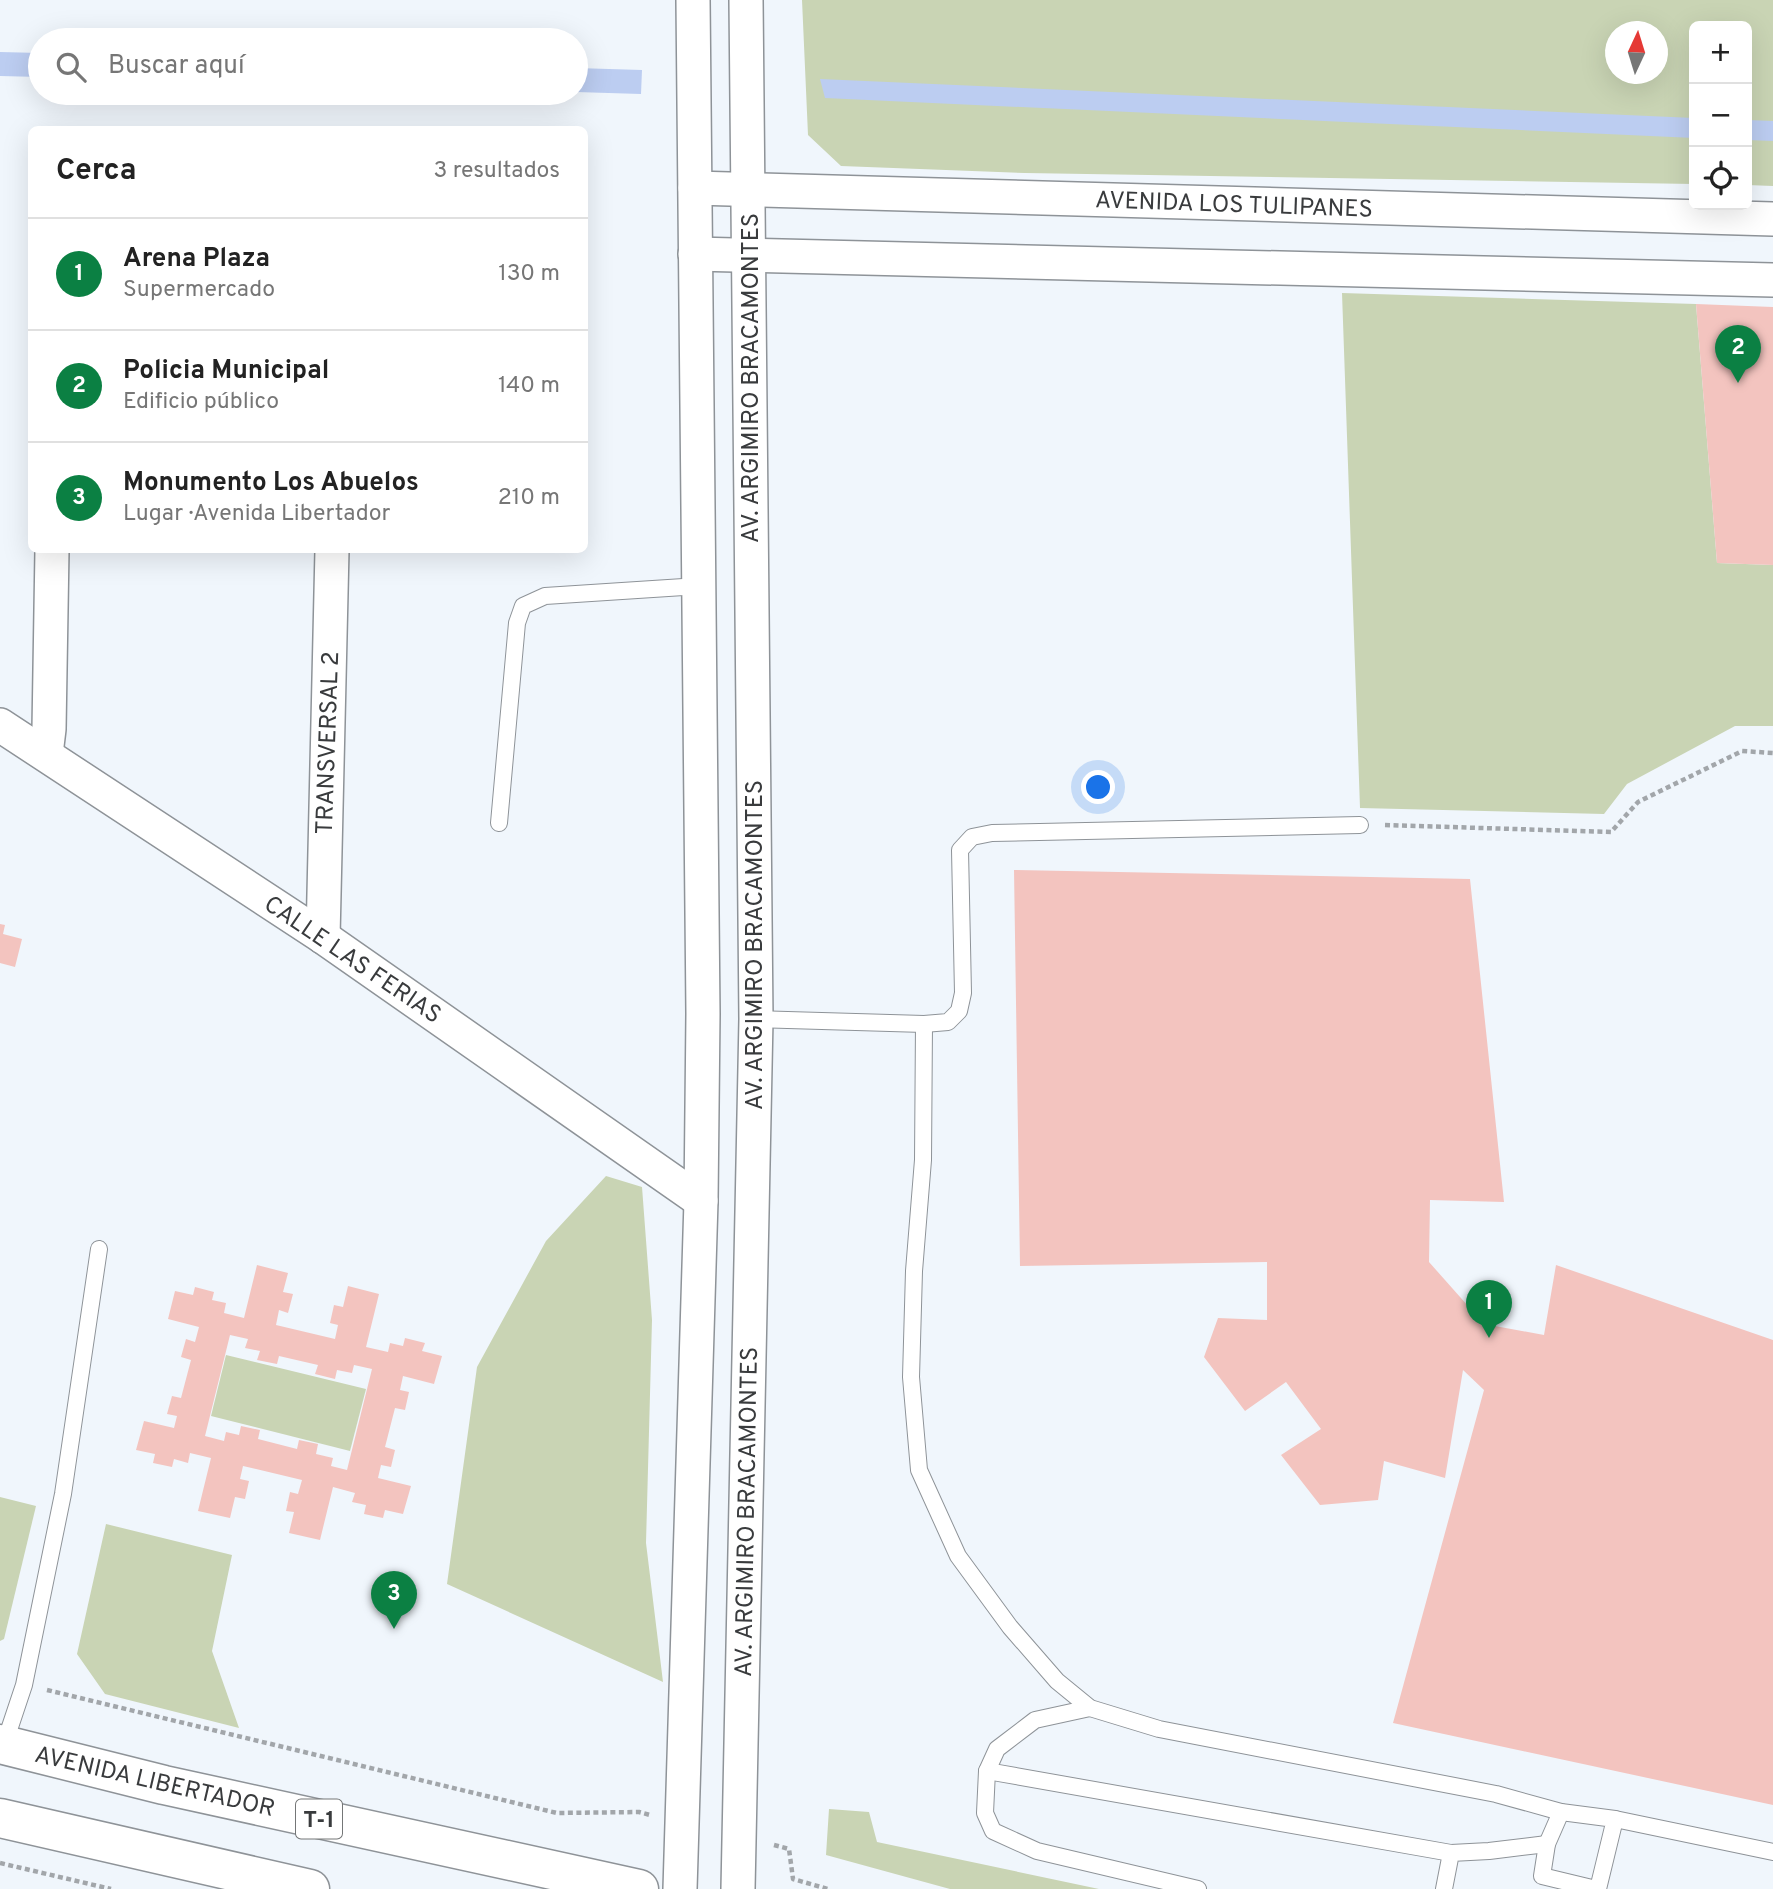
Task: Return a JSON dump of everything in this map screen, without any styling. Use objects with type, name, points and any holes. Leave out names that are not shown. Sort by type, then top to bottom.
[{"type":"main road","name":"AVENIDA LIBERTADOR","points":[[2,1745],[164,1784],[639,1889]]},
{"type":"main road","points":[[0,1818],[203,1878],[310,1889]]},
{"type":"street","points":[[680,1889],[701,1201],[703,1014],[693,0]]},
{"type":"street","name":"AV. ARGIMIRO BRACAMONTES","points":[[738,1889],[756,1019],[746,0]]},
{"type":"street","name":"AVENIDA LOS TULIPANES","points":[[695,188],[1773,219]]},
{"type":"street","points":[[695,254],[1773,280]]},
{"type":"street","points":[[46,754],[49,729],[52,553]]},
{"type":"street","name":"TRANSVERSAL 2","points":[[323,937],[332,553]]},
{"type":"street","name":"CALLE LAS FERIAS","points":[[0,725],[323,937],[701,1201]]},
{"type":"lane","points":[[499,822],[517,623],[523,606],[545,596],[699,586]]},
{"type":"lane","points":[[756,1019],[924,1024],[948,1022],[959,1011],[962,993],[960,849],[972,837],[992,833],[1360,825]]},
{"type":"lane","points":[[924,1024],[923,1160],[914,1271],[911,1377],[919,1470],[958,1556],[1018,1636],[1057,1681],[1090,1708],[1159,1729],[1496,1794],[1561,1812],[1615,1819],[1773,1852]]},
{"type":"lane","points":[[2,1745],[24,1685],[62,1494],[99,1250]]},
{"type":"lane","points":[[1090,1708],[1035,1720],[997,1749],[987,1771],[985,1813],[993,1831],[1037,1852],[1198,1889]]},
{"type":"lane","points":[[987,1771],[1451,1853],[1547,1844]]},
{"type":"lane","points":[[1561,1812],[1547,1844],[1540,1883],[1597,1889],[1615,1819]]},
{"type":"lane","points":[[1444,1889],[1451,1853]]},
{"type":"path","points":[[1360,825],[1611,832],[1638,802],[1742,751],[1773,753]]},
{"type":"path","points":[[24,1685],[557,1813],[639,1812],[683,1823]]},
{"type":"path","points":[[740,1837],[789,1849],[793,1879],[828,1889]]},
{"type":"path","points":[[0,1863],[111,1889]]},
{"type":"green space","points":[[802,0],[1773,0],[1773,186],[1752,185],[1752,21],[1689,21],[1689,184],[1025,173],[841,166],[808,135]]},
{"type":"green space","points":[[1342,293],[1696,304],[1717,563],[1773,565],[1773,726],[1735,726],[1627,784],[1604,814],[1360,808]]},
{"type":"green space","points":[[606,1176],[642,1187],[652,1320],[646,1543],[663,1682],[447,1584],[477,1367],[546,1241]]},
{"type":"green space","points":[[226,1355],[366,1389],[350,1451],[211,1416]]},
{"type":"green space","points":[[0,1497],[36,1506],[4,1639],[0,1641]]},
{"type":"green space","points":[[106,1524],[232,1555],[212,1651],[239,1728],[105,1694],[77,1654]]},
{"type":"green space","points":[[829,1809],[869,1812],[877,1842],[1099,1889],[950,1889],[826,1855]]},
{"type":"water","points":[[0,52],[28,53],[28,77],[0,76]]},
{"type":"water","points":[[588,68],[642,70],[641,94],[588,92]]},
{"type":"water","points":[[820,79],[1689,118],[1689,138],[825,98]]},
{"type":"water","points":[[1752,120],[1773,121],[1773,141],[1752,140]]},
{"type":"building","points":[[1696,304],[1773,307],[1773,565],[1717,563]]},
{"type":"building","points":[[1014,870],[1470,879],[1504,1202],[1430,1200],[1429,1262],[1484,1324],[1544,1335],[1556,1265],[1773,1340],[1773,1805],[1393,1723],[1484,1390],[1463,1370],[1445,1478],[1384,1461],[1378,1500],[1320,1505],[1281,1455],[1321,1429],[1286,1382],[1245,1411],[1204,1357],[1218,1318],[1267,1320],[1267,1262],[1020,1266]]},
{"type":"building","points":[[0,924],[5,925],[3,934],[22,939],[15,967],[0,963]]},
{"type":"building","points":[[257,1265],[288,1273],[283,1292],[293,1294],[288,1313],[279,1310],[276,1325],[335,1339],[338,1325],[330,1323],[334,1305],[343,1307],[348,1286],[379,1294],[366,1347],[388,1352],[390,1343],[403,1346],[405,1338],[425,1343],[422,1351],[442,1356],[434,1384],[403,1376],[400,1390],[409,1392],[405,1410],[395,1408],[385,1447],[395,1450],[391,1467],[381,1465],[378,1478],[411,1486],[403,1514],[385,1510],[383,1518],[364,1514],[366,1505],[352,1502],[355,1493],[333,1487],[320,1540],[289,1533],[294,1512],[286,1511],[290,1492],[298,1494],[302,1480],[243,1466],[240,1479],[249,1481],[245,1499],[235,1497],[230,1518],[198,1511],[211,1458],[190,1453],[188,1463],[174,1459],[172,1467],[153,1463],[155,1454],[136,1450],[144,1421],[174,1428],[177,1416],[167,1414],[172,1396],[181,1398],[191,1360],[181,1357],[186,1339],[195,1342],[199,1327],[168,1319],[175,1291],[193,1295],[195,1287],[214,1292],[212,1300],[226,1303],[224,1313],[244,1318]],"holes":[[[230,1335],[248,1339],[245,1348],[260,1351],[257,1360],[277,1364],[279,1356],[318,1365],[315,1374],[335,1379],[337,1370],[352,1373],[354,1365],[372,1369],[347,1470],[331,1466],[333,1458],[316,1454],[318,1444],[299,1440],[297,1449],[258,1439],[260,1430],[241,1426],[239,1435],[226,1432],[224,1441],[205,1436]]]},
{"type":"place","name":"Policia Municipal","points":[[1738,383]]},
{"type":"place","name":"Arena Plaza","points":[[1489,1338]]},
{"type":"place","name":"Monumento Los Abuelos","points":[[394,1629]]}]
